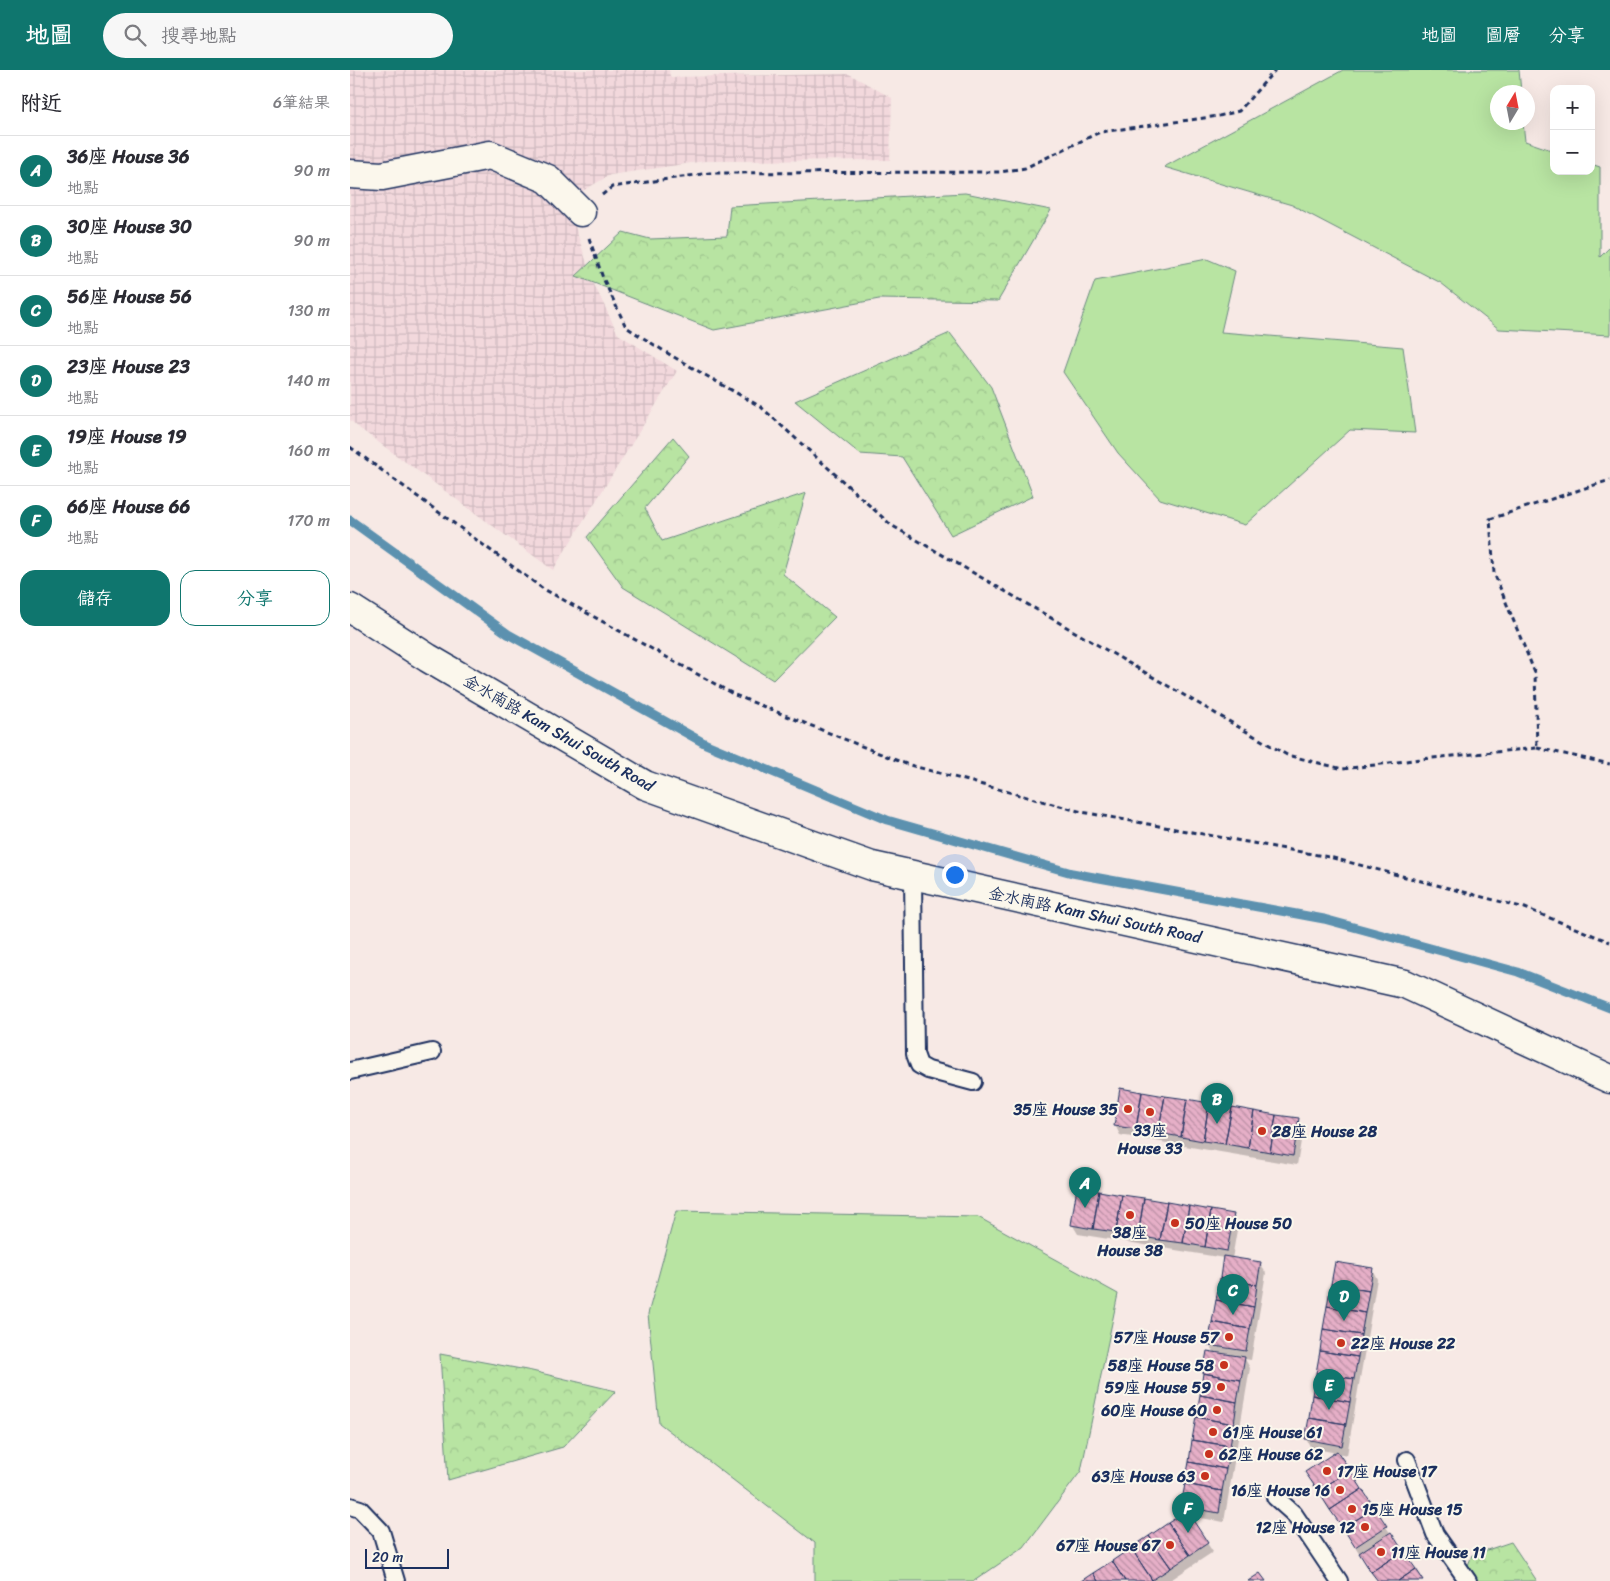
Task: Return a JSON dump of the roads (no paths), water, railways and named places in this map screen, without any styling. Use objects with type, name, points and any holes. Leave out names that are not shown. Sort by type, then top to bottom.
[{"type":"street","points":[[350,174],[382,176],[490,155],[548,179],[581,212]]},
{"type":"street","name":"金水南路 Kam Shui South Road","points":[[350,608],[428,658],[645,785],[872,866],[1405,984],[1610,1079]]},
{"type":"lane","points":[[914,875],[916,1054],[919,1065],[928,1070],[974,1082]]},
{"type":"lane","points":[[350,1072],[432,1052]]},
{"type":"lane","points":[[1407,1460],[1435,1534],[1468,1581]]},
{"type":"lane","points":[[1275,1497],[1294,1514],[1339,1581]]},
{"type":"lane","points":[[350,1506],[360,1509],[381,1531],[396,1581]]},
{"type":"waterway","points":[[350,520],[508,634],[706,744],[887,820],[1072,873],[1324,919],[1518,972],[1610,1008]]},
{"type":"place","name":"35座 House 35","points":[[1128,1109]]},
{"type":"place","name":"33座 House 33","points":[[1150,1112]]},
{"type":"place","name":"30座 House 30","points":[[1217,1124]]},
{"type":"place","name":"28座 House 28","points":[[1262,1131]]},
{"type":"place","name":"36座 House 36","points":[[1085,1208]]},
{"type":"place","name":"38座 House 38","points":[[1130,1215]]},
{"type":"place","name":"50座 House 50","points":[[1175,1223]]},
{"type":"place","name":"56座 House 56","points":[[1233,1315]]},
{"type":"place","name":"23座 House 23","points":[[1344,1321]]},
{"type":"place","name":"57座 House 57","points":[[1229,1337]]},
{"type":"place","name":"22座 House 22","points":[[1341,1343]]},
{"type":"place","name":"58座 House 58","points":[[1224,1365]]},
{"type":"place","name":"59座 House 59","points":[[1221,1387]]},
{"type":"place","name":"60座 House 60","points":[[1217,1410]]},
{"type":"place","name":"19座 House 19","points":[[1329,1410]]},
{"type":"place","name":"61座 House 61","points":[[1213,1432]]},
{"type":"place","name":"62座 House 62","points":[[1209,1454]]},
{"type":"place","name":"17座 House 17","points":[[1327,1471]]},
{"type":"place","name":"63座 House 63","points":[[1205,1476]]},
{"type":"place","name":"16座 House 16","points":[[1340,1490]]},
{"type":"place","name":"15座 House 15","points":[[1352,1509]]},
{"type":"place","name":"12座 House 12","points":[[1365,1527]]},
{"type":"place","name":"66座 House 66","points":[[1188,1533]]},
{"type":"place","name":"67座 House 67","points":[[1170,1545]]},
{"type":"place","name":"11座 House 11","points":[[1381,1552]]}]
